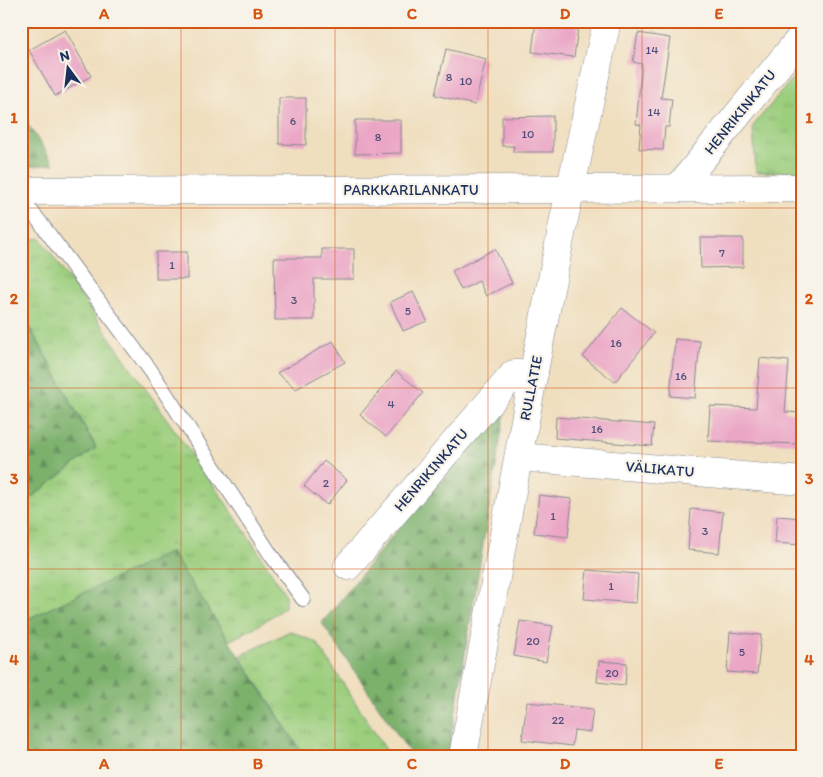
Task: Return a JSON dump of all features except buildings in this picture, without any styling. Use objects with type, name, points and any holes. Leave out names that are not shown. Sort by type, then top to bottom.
[{"type":"street","name":"RULLATIE","points":[[463,756],[518,457],[524,373],[572,189],[608,21]]},
{"type":"street","name":"HENRIKINKATU","points":[[678,188],[802,36]]},
{"type":"street","name":"PARKKARILANKATU","points":[[21,192],[802,188]]},
{"type":"street","name":"HENRIKINKATU","points":[[348,566],[524,373]]},
{"type":"street","name":"VÄLIKATU","points":[[518,457],[802,481]]},
{"type":"lane","points":[[21,199],[40,221],[151,371],[271,555],[303,599]]},
{"type":"green space","points":[[802,67],[802,172],[756,172],[753,126]]},
{"type":"green space","points":[[21,114],[54,164],[24,167],[21,162]]},
{"type":"green space","points":[[40,238],[239,522],[285,594],[285,607],[259,625],[229,641],[171,553],[21,622],[21,495],[32,497],[96,447],[21,311],[21,242]]},
{"type":"green space","points":[[21,311],[96,448],[32,497],[21,495]]},
{"type":"green space","points":[[508,393],[448,756],[412,756],[322,623]]},
{"type":"green space","points":[[171,552],[304,756],[21,756],[21,622]]},
{"type":"green space","points":[[290,631],[317,643],[390,756],[304,756],[240,656]]}]
